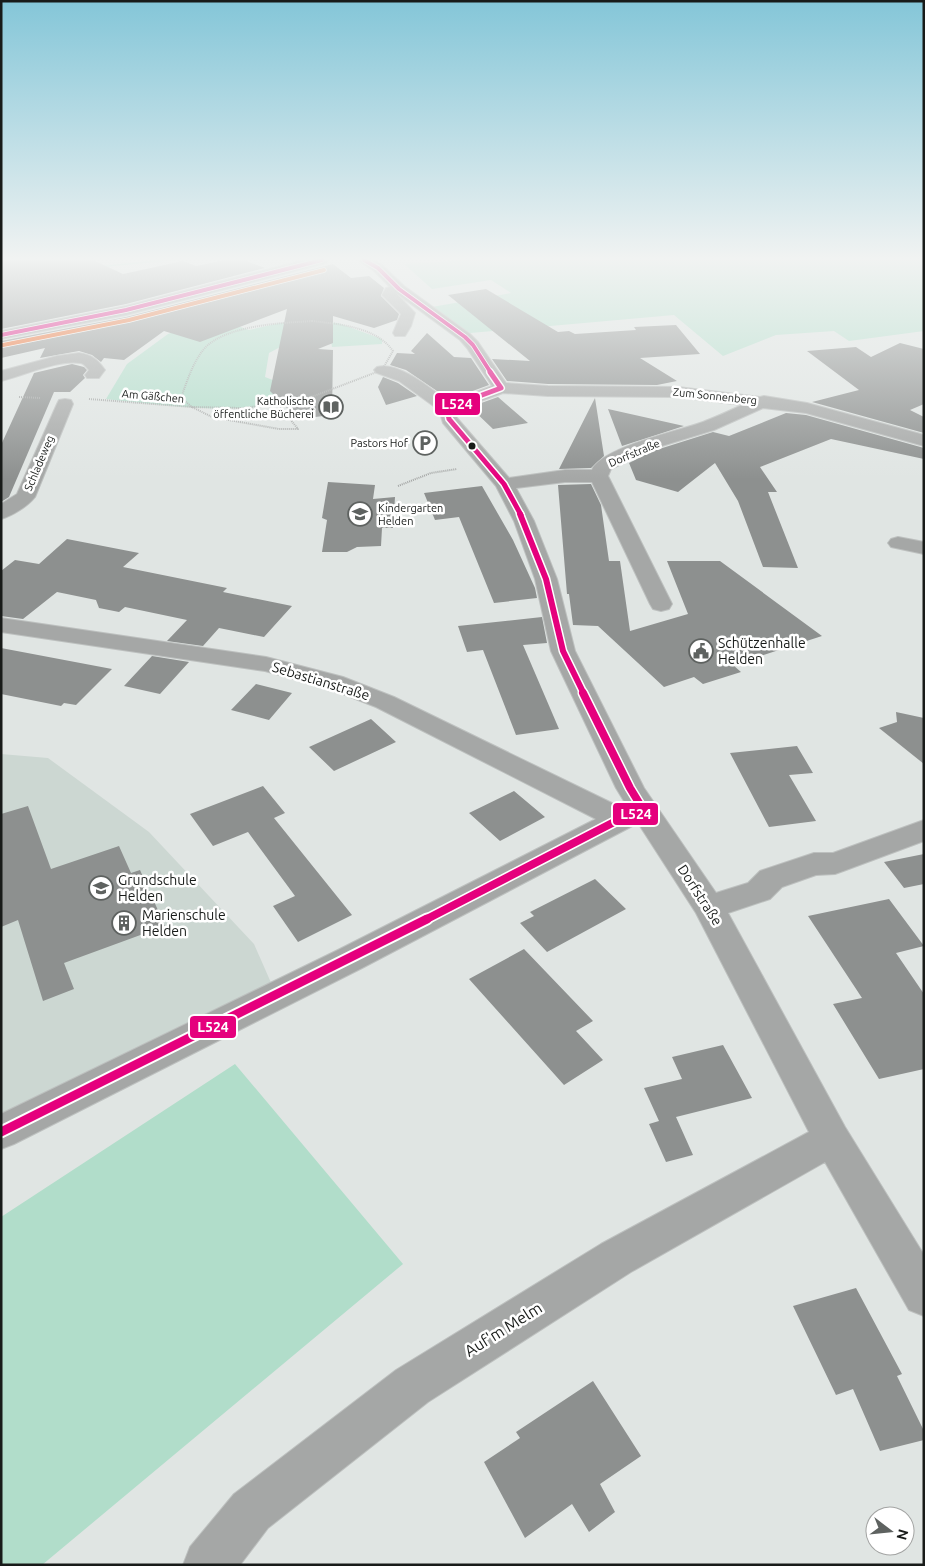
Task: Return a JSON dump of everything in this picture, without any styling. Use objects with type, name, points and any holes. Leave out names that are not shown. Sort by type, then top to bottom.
[{"type":"street","points":[[382,370],[405,378],[447,408],[501,388],[473,345],[461,333]]},
{"type":"street","points":[[1,376],[75,357],[85,358],[90,361],[97,370],[93,375]]},
{"type":"street","name":"Zum Sonnenberg","points":[[501,388],[678,392],[764,401],[807,408],[924,441]]},
{"type":"street","name":"Schladeweg","points":[[1,513],[25,497],[56,401]]},
{"type":"street","name":"Dorfstraße","points":[[504,484],[565,476],[599,476],[603,466],[646,445],[708,426],[764,401]]},
{"type":"street","name":"Dorfstraße","points":[[447,408],[449,419],[504,484],[524,521],[546,579],[563,651],[630,788],[632,815],[709,906],[832,1139],[924,1294]]},
{"type":"street","points":[[599,476],[661,604]]},
{"type":"street","points":[[898,543],[924,548]]},
{"type":"street","name":"Sebastianstraße","points":[[1,626],[266,664],[334,682],[385,702],[632,815]]},
{"type":"street","points":[[1,1132],[276,994],[350,959],[632,815]]},
{"type":"street","points":[[709,906],[759,891],[771,879],[814,864],[835,863],[924,830]]},
{"type":"street","name":"Auf'm Melm","points":[[208,1565],[251,1510],[412,1386],[616,1258],[832,1139]]},
{"type":"path","points":[[236,333],[210,343],[200,354],[181,398],[192,407],[242,408],[278,404],[314,396],[382,370],[393,351],[390,345],[382,339],[366,333]]},
{"type":"path","points":[[11,396],[56,401]]},
{"type":"path","name":"Am Gäßchen","points":[[86,399],[106,399],[192,407],[212,417],[279,429],[298,429],[278,404]]},
{"type":"path","points":[[398,486],[431,473],[471,466],[482,460]]},
{"type":"shaded area","name":"Grundschule Helden","points":[[1,754],[48,758],[149,832],[254,944],[276,994],[1,1132]]},
{"type":"green space","points":[[366,333],[382,339],[382,344],[332,347],[331,341],[297,338],[269,353],[265,377],[314,396],[278,404],[250,408],[207,408],[106,399],[127,364],[168,334]]},
{"type":"green space","points":[[696,333],[804,333],[776,335],[723,356]]},
{"type":"green space","points":[[837,333],[908,333],[849,341]]},
{"type":"green space","points":[[235,1064],[403,1264],[42,1565],[1,1565],[1,1217]]},
{"type":"building","points":[[42,333],[161,333],[124,360],[104,358],[101,362],[92,355],[79,351],[40,358],[45,348],[1,358],[1,341]]},
{"type":"building","points":[[171,333],[224,333],[200,342]]},
{"type":"building","points":[[282,333],[333,333],[333,343],[318,349],[333,350],[332,415],[298,419],[270,391]]},
{"type":"building","points":[[427,333],[454,357],[471,358],[489,385],[459,396],[454,392],[447,395],[437,391],[406,370],[390,365],[397,353],[415,354],[411,351]]},
{"type":"building","points":[[495,333],[683,333],[700,354],[640,358],[677,381],[657,385],[548,384],[507,381],[492,359],[530,361]]},
{"type":"building","points":[[900,343],[924,349],[924,404],[910,410],[924,417],[924,433],[812,402],[859,390],[807,351],[856,347],[871,357]]},
{"type":"building","points":[[72,364],[84,367],[87,370],[83,375],[85,378],[70,392],[54,392],[9,497],[1,502],[1,445],[34,373]]},
{"type":"building","points":[[383,377],[398,383],[417,396],[386,405],[378,387]]},
{"type":"building","points":[[498,397],[528,423],[493,429],[470,407]]},
{"type":"building","points":[[595,398],[604,456],[591,468],[559,469]]},
{"type":"building","points":[[608,409],[684,426],[622,446]]},
{"type":"building","points":[[786,413],[806,415],[924,448],[924,459],[831,439],[760,467],[777,492],[768,492],[798,568],[763,567],[738,501],[715,463],[678,492],[636,480],[629,463],[653,451],[713,432],[729,436]]},
{"type":"building","name":"Kindergarten Helden","points":[[328,482],[375,485],[373,499],[395,497],[393,528],[382,528],[381,546],[357,547],[347,552],[322,552],[327,520],[322,518]]},
{"type":"building","points":[[591,484],[601,505],[609,561],[620,561],[630,631],[688,614],[667,561],[720,561],[822,636],[733,665],[741,672],[703,684],[694,677],[664,687],[598,626],[573,625],[569,594],[567,594],[558,485]]},
{"type":"building","points":[[482,486],[513,540],[535,588],[537,598],[494,603],[459,517],[435,520],[424,493]]},
{"type":"building","points":[[67,539],[139,553],[123,567],[227,588],[223,592],[292,606],[264,637],[219,628],[203,646],[167,641],[187,620],[125,607],[119,612],[99,608],[96,600],[57,592],[23,619],[1,616],[1,571],[15,560],[39,564]]},
{"type":"building","points":[[542,617],[547,643],[523,645],[559,729],[516,735],[483,650],[467,652],[458,626]]},
{"type":"building","points":[[1,648],[112,669],[76,705],[64,703],[61,706],[1,694]]},
{"type":"building","points":[[152,656],[189,662],[160,694],[124,686]]},
{"type":"building","points":[[256,684],[292,693],[269,720],[231,710]]},
{"type":"building","points":[[896,712],[924,718],[924,764],[879,728],[897,722]]},
{"type":"building","points":[[371,719],[396,742],[334,771],[309,747]]},
{"type":"building","points":[[797,746],[813,773],[789,775],[816,821],[769,827],[730,753]]},
{"type":"building","points":[[263,786],[285,813],[274,818],[352,915],[298,942],[273,906],[295,896],[248,832],[213,846],[190,814]]},
{"type":"building","points":[[514,791],[545,817],[500,841],[469,813]]},
{"type":"building","name":"Marienschule Helden","points":[[28,806],[51,869],[119,846],[131,873],[140,870],[165,926],[64,963],[74,989],[43,1001],[18,920],[1,927],[1,814]]},
{"type":"building","points":[[924,854],[924,884],[904,888],[884,862]]},
{"type":"building","points":[[595,879],[626,909],[547,952],[520,923],[534,916],[530,912]]},
{"type":"building","points":[[889,899],[924,946],[896,953],[924,994],[924,1069],[879,1079],[833,1004],[862,998],[808,916]]},
{"type":"building","points":[[524,949],[593,1021],[576,1031],[603,1060],[564,1085],[469,979]]},
{"type":"building","points":[[723,1045],[752,1098],[676,1117],[693,1155],[666,1162],[649,1124],[659,1121],[644,1088],[682,1079],[672,1057]]},
{"type":"building","points":[[856,1288],[902,1374],[897,1376],[924,1431],[924,1440],[880,1451],[853,1389],[836,1395],[793,1306]]},
{"type":"building","points":[[593,1381],[641,1456],[600,1484],[615,1512],[589,1532],[572,1504],[525,1538],[484,1462],[520,1438],[516,1432]]},
{"type":"transit line","name":"L524","points":[[1,335],[11,333]]},
{"type":"transit line","points":[[3,345],[63,333]]},
{"type":"transit line","name":"L524","points":[[1,1132],[350,959],[620,819],[644,811],[630,788],[563,651],[546,579],[524,521],[504,484],[449,419],[447,408],[501,388],[473,345],[460,333]]},
{"type":"place","name":"Katholische öffentliche Bücherei","points":[[331,407]]},
{"type":"place","name":"Pastors Hof","points":[[425,443]]},
{"type":"place","name":"Kindergarten Helden","points":[[360,514]]},
{"type":"place","name":"Schützenhalle Helden","points":[[701,651]]},
{"type":"place","name":"Grundschule Helden","points":[[101,888]]},
{"type":"place","name":"Marienschule Helden","points":[[124,923]]}]
